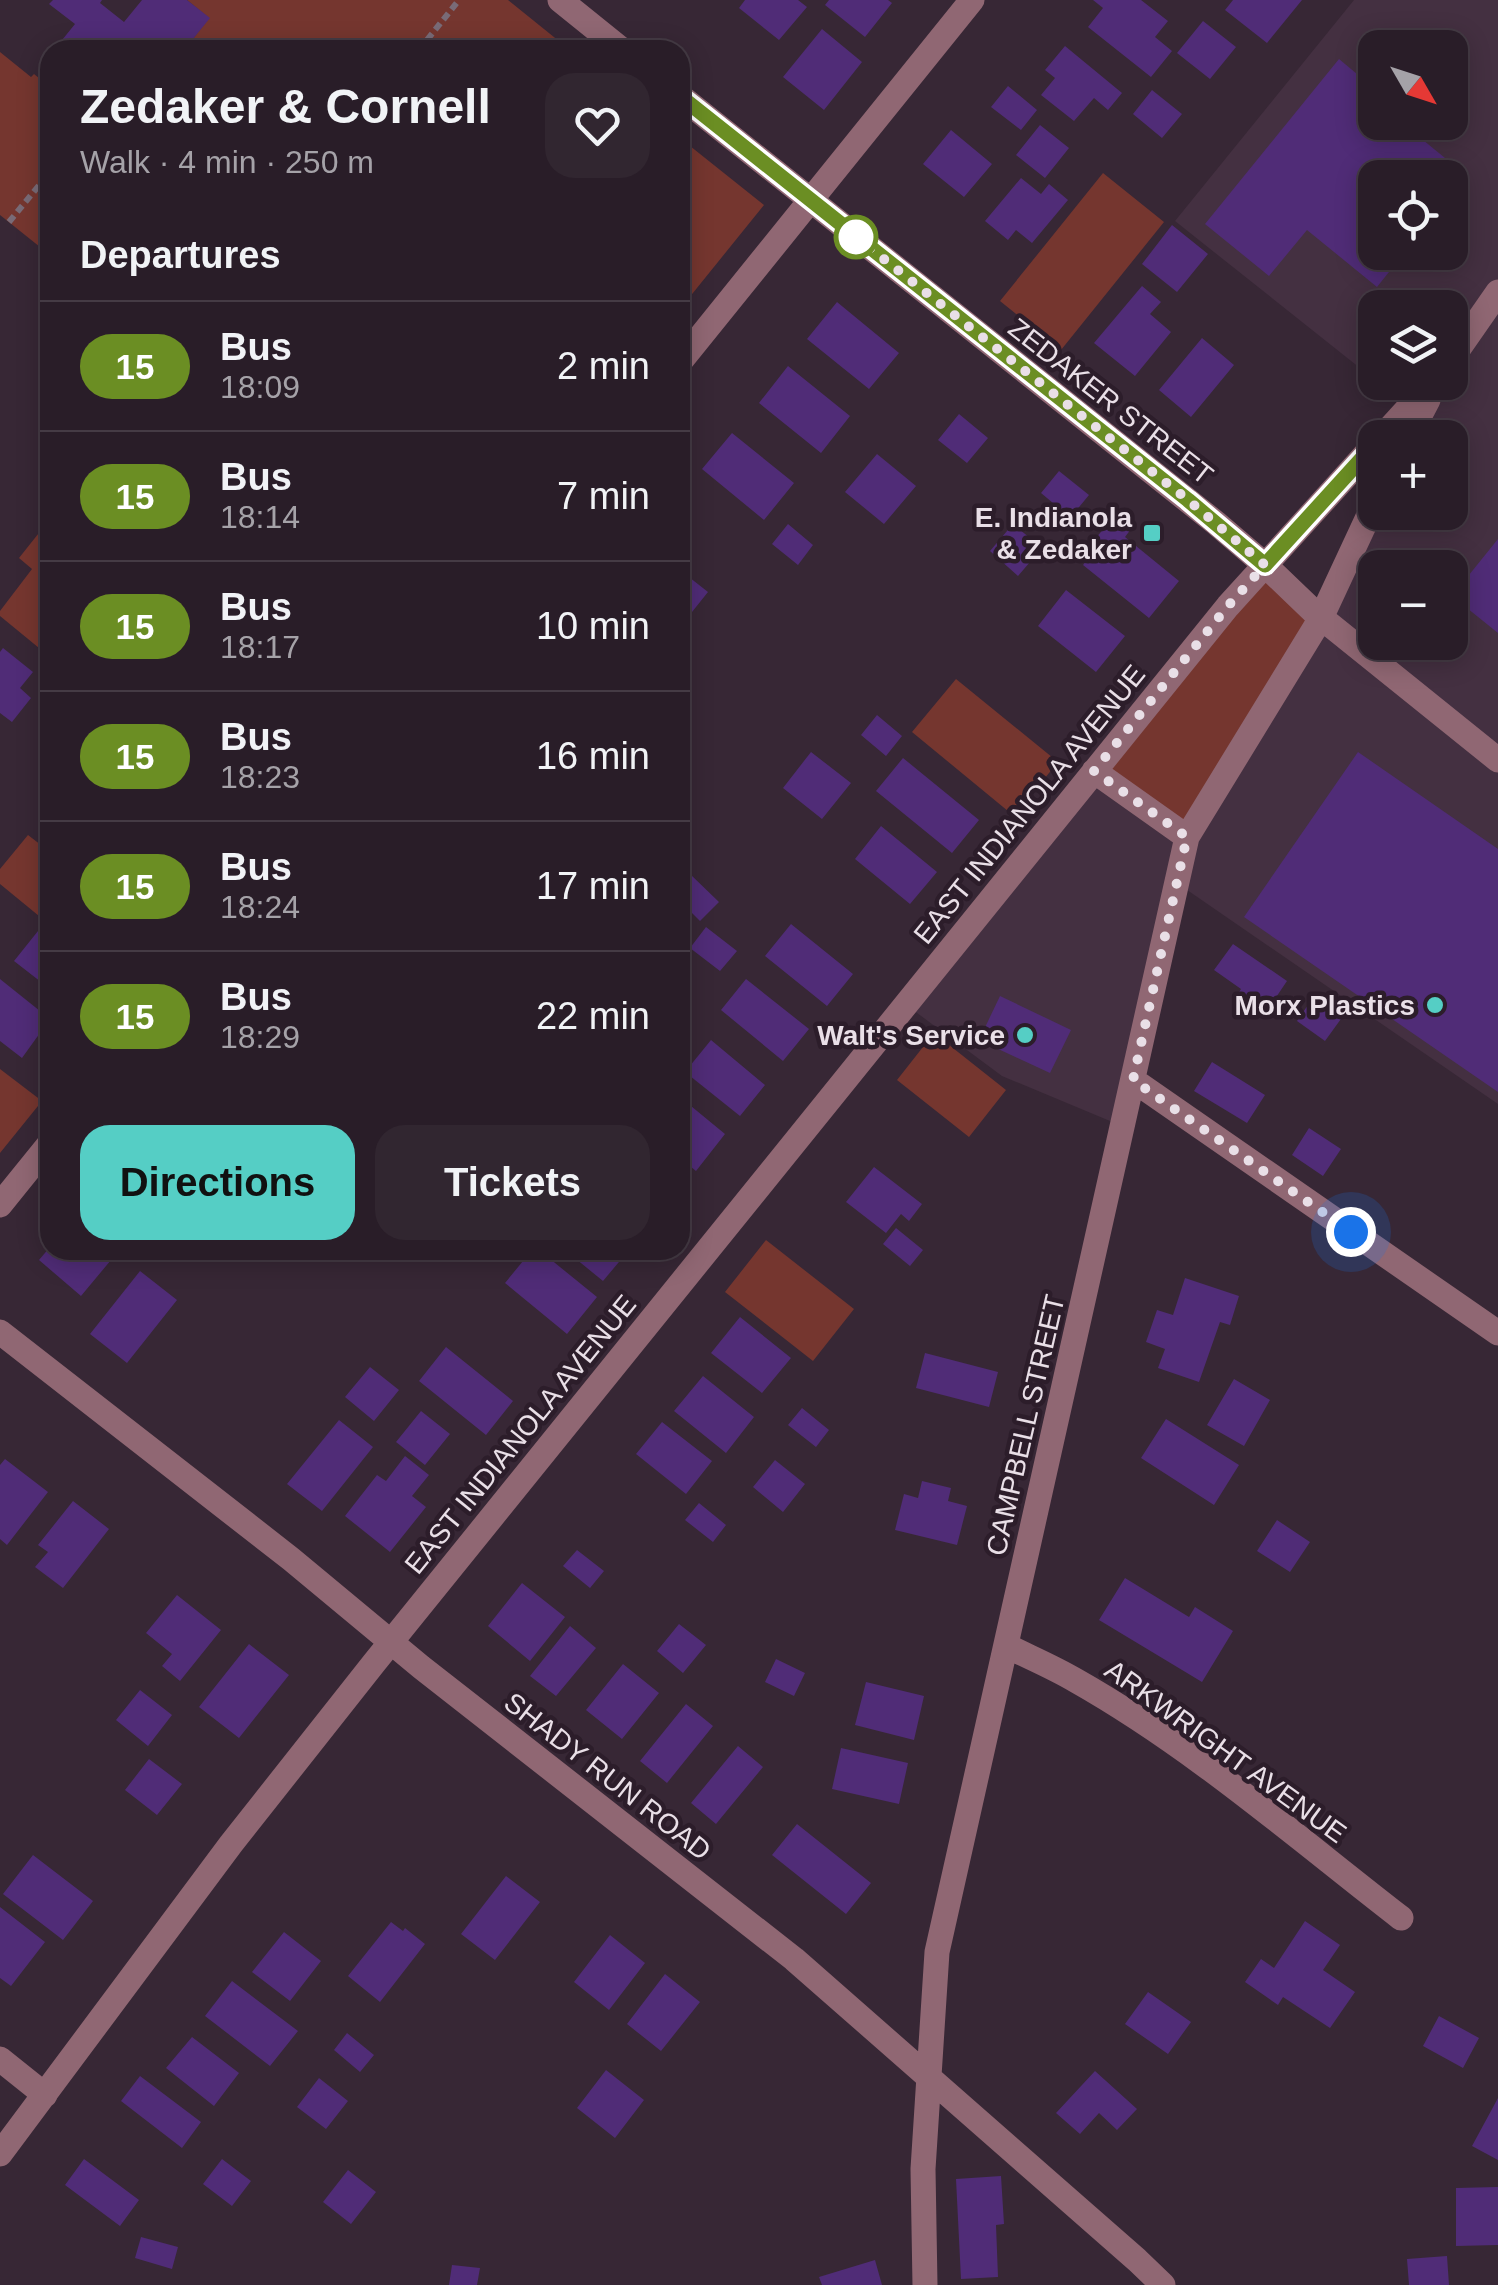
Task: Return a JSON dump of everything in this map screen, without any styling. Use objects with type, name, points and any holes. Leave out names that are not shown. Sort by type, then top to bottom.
[{"type":"street","points":[[560,0],[610,40]]},
{"type":"street","points":[[690,350],[972,0]]},
{"type":"street","name":"ZEDAKER STREET","points":[[690,104],[1216,524],[1321,618],[1498,760]]},
{"type":"street","points":[[1468,334],[1498,292]]},
{"type":"street","points":[[1398,420],[1417,400]]},
{"type":"street","name":"EAST INDIANOLA AVENUE","points":[[0,2154],[230,1844],[390,1642],[1228,606],[1358,463]]},
{"type":"street","name":"CAMPBELL STREET","points":[[925,2285],[923,2169],[938,1952],[1187,837],[1321,618],[1362,530]]},
{"type":"street","points":[[1094,771],[1187,837]]},
{"type":"street","points":[[1133,1080],[1498,1333]]},
{"type":"street","points":[[0,1205],[40,1155]]},
{"type":"street","name":"SHADY RUN ROAD","points":[[0,1332],[794,1960],[1163,2285]]},
{"type":"street","name":"ARKWRIGHT AVENUE","points":[[1006,1646],[1074,1679],[1138,1719],[1401,1918]]},
{"type":"street","points":[[0,2059],[45,2095]]},
{"type":"path","points":[[427,40],[459,0]]},
{"type":"path","points":[[9,222],[40,184]]},
{"type":"shaded area","points":[[187,0],[508,0],[558,40],[192,40],[209,18]]},
{"type":"shaded area","points":[[1354,0],[1498,0],[1498,1104],[1177,883],[1122,1126],[1002,1076],[905,1004],[1094,771],[1186,837],[1365,530],[1468,530],[1468,420],[1417,420],[1428,400],[1468,400],[1468,290],[1358,290],[1358,366],[1175,221]]},
{"type":"shaded area","points":[[0,52],[31,77],[34,74],[40,79],[40,247],[0,215]]},
{"type":"shaded area","points":[[690,146],[764,205],[690,297]]},
{"type":"shaded area","points":[[1103,173],[1164,222],[1061,350],[1000,301]]},
{"type":"shaded area","points":[[40,532],[40,649],[0,616],[32,569],[19,558]]},
{"type":"shaded area","points":[[1265,565],[1313,611],[1187,837],[1094,771]]},
{"type":"shaded area","points":[[956,679],[1058,762],[1014,816],[912,732]]},
{"type":"shaded area","points":[[28,835],[40,844],[40,917],[0,884],[0,869]]},
{"type":"shaded area","points":[[934,1033],[1006,1090],[969,1137],[897,1080]]},
{"type":"shaded area","points":[[0,1069],[40,1099],[40,1103],[0,1153]]},
{"type":"shaded area","points":[[766,1240],[854,1309],[813,1361],[725,1292]]},
{"type":"building","points":[[53,0],[102,0],[100,3],[124,22],[142,0],[187,0],[210,18],[192,40],[62,40],[75,24],[49,4]]},
{"type":"building","points":[[745,0],[798,0],[807,7],[779,40],[739,8]]},
{"type":"building","points":[[829,0],[892,3],[865,37],[825,5]]},
{"type":"building","points":[[1093,0],[1141,0],[1168,21],[1155,37],[1172,51],[1151,77],[1088,27],[1103,8]]},
{"type":"building","points":[[1233,0],[1302,0],[1267,43],[1225,10]]},
{"type":"building","points":[[1203,21],[1236,47],[1210,79],[1177,53]]},
{"type":"building","points":[[822,29],[862,62],[824,110],[783,77]]},
{"type":"building","points":[[1065,46],[1122,93],[1108,110],[1094,98],[1074,121],[1041,95],[1055,78],[1045,70]]},
{"type":"building","points":[[1339,59],[1358,75],[1358,140],[1423,140],[1447,160],[1358,160],[1358,270],[1391,270],[1377,287],[1307,230],[1269,276],[1205,224]]},
{"type":"building","points":[[1008,86],[1037,110],[1021,130],[991,107]]},
{"type":"building","points":[[1152,90],[1182,114],[1162,138],[1133,114]]},
{"type":"building","points":[[1040,125],[1069,148],[1045,178],[1016,155]]},
{"type":"building","points":[[951,130],[992,164],[964,197],[923,164]]},
{"type":"building","points":[[1021,178],[1041,194],[1049,184],[1068,200],[1032,243],[1016,230],[1008,240],[985,221]]},
{"type":"building","points":[[1172,225],[1208,254],[1177,292],[1142,264]]},
{"type":"building","points":[[1142,286],[1161,302],[1150,314],[1171,332],[1135,376],[1094,343]]},
{"type":"building","points":[[837,302],[899,353],[869,389],[807,339]]},
{"type":"building","points":[[1202,338],[1234,365],[1191,417],[1159,390]]},
{"type":"building","points":[[788,366],[850,416],[821,453],[759,403]]},
{"type":"building","points":[[959,414],[988,438],[967,463],[938,440]]},
{"type":"building","points":[[732,433],[794,483],[764,520],[702,469]]},
{"type":"building","points":[[877,454],[916,486],[884,524],[845,492]]},
{"type":"building","points":[[1059,471],[1089,495],[1061,529],[1043,515],[1053,503],[1041,493]]},
{"type":"building","points":[[1114,516],[1131,529],[1125,537],[1179,581],[1149,618],[1083,565],[1097,548],[1091,544]]},
{"type":"building","points":[[788,524],[813,545],[798,565],[772,544]]},
{"type":"building","points":[[1013,524],[1042,548],[1018,576],[990,551]]},
{"type":"building","points":[[1498,539],[1498,633],[1468,609],[1468,576]]},
{"type":"building","points":[[690,578],[708,592],[690,614]]},
{"type":"building","points":[[1066,590],[1125,636],[1096,672],[1038,626]]},
{"type":"building","points":[[3,648],[33,672],[20,688],[31,698],[12,722],[0,713]]},
{"type":"building","points":[[877,715],[902,736],[886,756],[861,735]]},
{"type":"building","points":[[811,752],[851,783],[822,819],[783,788]]},
{"type":"building","name":"Morx Plastics","points":[[1358,752],[1498,849],[1498,1092],[1244,917]]},
{"type":"building","points":[[903,758],[979,820],[952,853],[876,791]]},
{"type":"building","points":[[881,826],[937,872],[910,904],[855,859]]},
{"type":"building","points":[[690,876],[719,902],[700,921],[690,911]]},
{"type":"building","points":[[791,924],[853,974],[827,1006],[765,956]]},
{"type":"building","points":[[706,927],[737,951],[720,971],[690,948]]},
{"type":"building","points":[[40,928],[40,981],[14,961]]},
{"type":"building","points":[[1233,944],[1287,981],[1262,1018],[1235,999],[1241,989],[1214,970]]},
{"type":"building","points":[[0,979],[40,1011],[40,1033],[22,1058],[0,1041]]},
{"type":"building","points":[[746,979],[809,1029],[783,1061],[721,1010]]},
{"type":"building","points":[[1317,992],[1346,1012],[1325,1041],[1297,1021]]},
{"type":"building","name":"Walt's Service","points":[[1000,996],[1071,1030],[1050,1073],[979,1040]]},
{"type":"building","points":[[711,1040],[765,1085],[740,1116],[690,1076],[690,1066]]},
{"type":"building","points":[[1212,1062],[1265,1095],[1247,1123],[1194,1091]]},
{"type":"building","points":[[690,1105],[725,1134],[696,1171],[690,1166]]},
{"type":"building","points":[[1309,1128],[1341,1149],[1323,1176],[1292,1155]]},
{"type":"building","points":[[874,1167],[922,1204],[909,1221],[901,1214],[886,1233],[846,1202]]},
{"type":"building","points":[[896,1228],[923,1250],[910,1266],[883,1244]]},
{"type":"building","points":[[40,1259],[111,1260],[81,1296]]},
{"type":"building","points":[[524,1260],[551,1260],[597,1297],[567,1334],[505,1283]]},
{"type":"building","points":[[577,1260],[621,1260],[603,1281]]},
{"type":"building","points":[[140,1271],[177,1300],[127,1363],[90,1334]]},
{"type":"building","points":[[1185,1278],[1239,1296],[1230,1325],[1220,1322],[1199,1382],[1158,1368],[1165,1349],[1146,1342],[1157,1310],[1173,1315]]},
{"type":"building","points":[[740,1317],[791,1358],[762,1393],[711,1353]]},
{"type":"building","points":[[446,1347],[513,1401],[486,1435],[419,1381]]},
{"type":"building","points":[[925,1353],[998,1372],[989,1407],[916,1388]]},
{"type":"building","points":[[370,1367],[399,1390],[374,1421],[345,1397]]},
{"type":"building","points":[[703,1376],[754,1417],[726,1453],[674,1411]]},
{"type":"building","points":[[1234,1379],[1270,1400],[1244,1446],[1207,1425]]},
{"type":"building","points":[[802,1408],[829,1430],[816,1447],[788,1425]]},
{"type":"building","points":[[421,1411],[450,1434],[425,1465],[396,1442]]},
{"type":"building","points":[[1166,1419],[1239,1465],[1214,1505],[1141,1458]]},
{"type":"building","points":[[339,1420],[373,1447],[322,1511],[287,1484]]},
{"type":"building","points":[[662,1422],[712,1461],[686,1494],[636,1454]]},
{"type":"building","points":[[405,1456],[429,1475],[412,1496],[426,1507],[390,1552],[345,1516],[377,1475],[386,1481]]},
{"type":"building","points":[[5,1459],[48,1492],[7,1545],[0,1539],[0,1465]]},
{"type":"building","points":[[775,1460],[805,1484],[783,1512],[753,1487]]},
{"type":"building","points":[[922,1481],[951,1488],[948,1501],[967,1506],[957,1545],[895,1530],[904,1494],[918,1498]]},
{"type":"building","points":[[73,1501],[109,1529],[63,1588],[35,1567],[48,1552],[38,1545]]},
{"type":"building","points":[[699,1503],[726,1525],[713,1542],[685,1520]]},
{"type":"building","points":[[1277,1520],[1310,1542],[1290,1572],[1257,1551]]},
{"type":"building","points":[[577,1550],[604,1571],[590,1588],[563,1566]]},
{"type":"building","points":[[1125,1578],[1189,1617],[1195,1607],[1233,1631],[1202,1682],[1099,1620]]},
{"type":"building","points":[[522,1583],[565,1617],[530,1661],[488,1626]]},
{"type":"building","points":[[177,1595],[221,1630],[180,1681],[162,1666],[172,1654],[146,1633]]},
{"type":"building","points":[[679,1624],[706,1645],[683,1673],[657,1651]]},
{"type":"building","points":[[570,1626],[596,1648],[556,1696],[530,1676]]},
{"type":"building","points":[[249,1644],[289,1675],[239,1738],[199,1707]]},
{"type":"building","points":[[776,1659],[805,1673],[794,1696],[765,1682]]},
{"type":"building","points":[[623,1664],[659,1693],[622,1739],[586,1710]]},
{"type":"building","points":[[866,1682],[924,1696],[914,1740],[855,1725]]},
{"type":"building","points":[[140,1690],[172,1715],[148,1746],[116,1720]]},
{"type":"building","points":[[686,1704],[713,1726],[667,1783],[640,1761]]},
{"type":"building","points":[[738,1746],[763,1767],[716,1824],[691,1803]]},
{"type":"building","points":[[841,1748],[908,1763],[899,1804],[832,1789]]},
{"type":"building","points":[[149,1759],[182,1784],[157,1815],[125,1790]]},
{"type":"building","points":[[797,1824],[871,1883],[846,1914],[772,1855]]},
{"type":"building","points":[[33,1855],[93,1901],[63,1940],[3,1894]]},
{"type":"building","points":[[506,1876],[540,1902],[495,1960],[461,1934]]},
{"type":"building","points":[[0,1907],[45,1942],[11,1986],[0,1978]]},
{"type":"building","points":[[1305,1921],[1340,1945],[1323,1970],[1355,1992],[1330,2028],[1283,1997],[1278,2005],[1245,1982],[1261,1959],[1274,1968]]},
{"type":"building","points":[[391,1922],[425,1944],[380,2002],[348,1976]]},
{"type":"building","points":[[284,1932],[321,1961],[290,2001],[252,1972]]},
{"type":"building","points":[[610,1935],[645,1963],[609,2010],[574,1982]]},
{"type":"building","points":[[665,1974],[700,2002],[661,2051],[627,2024]]},
{"type":"building","points":[[232,1981],[298,2031],[270,2066],[205,2016]]},
{"type":"building","points":[[1148,1992],[1191,2022],[1168,2054],[1125,2024]]},
{"type":"building","points":[[1439,2016],[1479,2038],[1463,2068],[1423,2046]]},
{"type":"building","points":[[347,2033],[374,2055],[360,2072],[334,2050]]},
{"type":"building","points":[[192,2037],[239,2073],[214,2106],[166,2068]]},
{"type":"building","points":[[606,2070],[644,2100],[615,2138],[577,2108]]},
{"type":"building","points":[[1095,2071],[1137,2109],[1117,2130],[1099,2113],[1080,2134],[1056,2113]]},
{"type":"building","points":[[140,2076],[201,2122],[182,2148],[121,2101]]},
{"type":"building","points":[[319,2078],[348,2101],[326,2129],[297,2107]]},
{"type":"building","points":[[1498,2098],[1498,2160],[1472,2146]]},
{"type":"building","points":[[84,2159],[139,2200],[120,2226],[65,2185]]},
{"type":"building","points":[[222,2159],[251,2181],[232,2206],[203,2184]]},
{"type":"building","points":[[348,2170],[376,2192],[351,2224],[323,2202]]},
{"type":"building","points":[[1001,2176],[1004,2224],[996,2225],[998,2277],[961,2279],[956,2179]]},
{"type":"building","points":[[1498,2187],[1498,2245],[1456,2246],[1456,2188]]},
{"type":"building","points":[[141,2237],[178,2247],[172,2269],[135,2258]]},
{"type":"building","points":[[1447,2256],[1449,2285],[1409,2285],[1407,2259]]},
{"type":"building","points":[[875,2260],[882,2285],[822,2285],[819,2277]]},
{"type":"building","points":[[452,2265],[480,2268],[477,2285],[449,2285]]},
{"type":"bus line","name":"15","points":[[690,104],[1265,565],[1358,463]]},
{"type":"place","name":"E. Indianola & Zedaker","points":[[1152,533]]},
{"type":"place","name":"Morx Plastics","points":[[1435,1005]]},
{"type":"place","name":"Walt's Service","points":[[1025,1035]]},
{"type":"route","points":[[856,237],[1265,565],[1094,771],[1187,837],[1133,1080],[1351,1232]]}]
